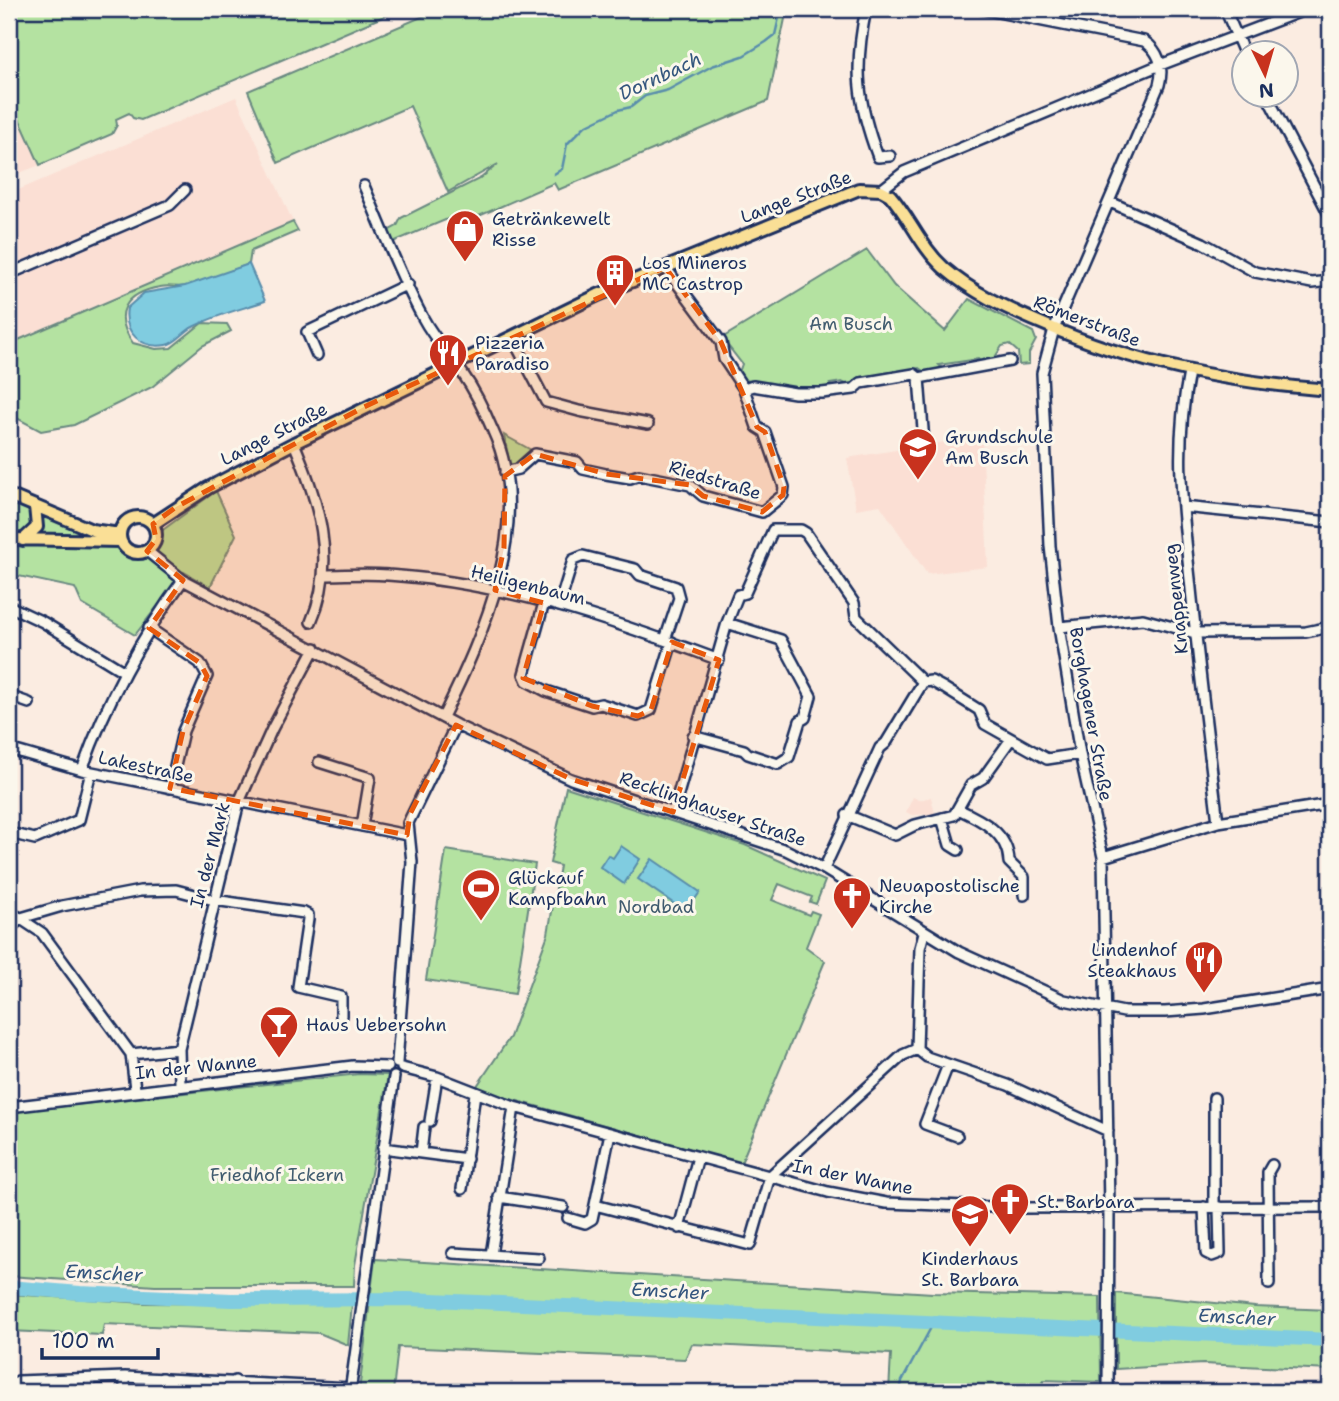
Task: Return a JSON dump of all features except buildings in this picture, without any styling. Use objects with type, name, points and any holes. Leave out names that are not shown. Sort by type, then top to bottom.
[{"type":"main road","name":"Lange Straße","points":[[152,524],[208,488],[294,443],[512,337],[665,267],[853,191],[881,190]]},
{"type":"main road","name":"Römerstraße","points":[[881,190],[897,203],[932,255],[958,279],[999,305],[1131,358],[1189,372],[1330,390]]},
{"type":"main road","name":"Recklinghauser Straße","points":[[9,495],[92,530],[120,537],[132,552],[147,551]]},
{"type":"main road","points":[[23,540],[37,527],[35,506]]},
{"type":"main road","points":[[120,537],[124,523],[133,517],[144,518],[152,524],[156,539],[147,551]]},
{"type":"main road","name":"Recklinghauser Straße","points":[[9,539],[120,537]]},
{"type":"street","points":[[866,9],[858,55],[859,95],[878,157],[890,156]]},
{"type":"street","points":[[982,9],[1144,41],[1157,54],[1161,65]]},
{"type":"street","points":[[1051,22],[1053,9]]},
{"type":"street","points":[[1225,9],[1236,37]]},
{"type":"street","name":"Lange Straße","points":[[881,190],[899,174],[1161,65],[1307,9]]},
{"type":"street","name":"Borghagener Straße","points":[[1108,1392],[1109,1207],[1103,857],[1080,754],[1059,627],[1051,546],[1049,468],[1042,391],[1043,363],[1054,329],[1159,85],[1161,65]]},
{"type":"street","points":[[1273,108],[1330,216]]},
{"type":"street","points":[[364,186],[423,319],[464,376],[495,435],[505,472],[504,548],[495,590],[475,649],[443,717]]},
{"type":"street","points":[[9,274],[170,205],[185,190]]},
{"type":"street","points":[[1110,202],[1203,243],[1255,272],[1312,282],[1330,281]]},
{"type":"street","name":"Riedstraße","points":[[505,472],[514,471],[535,454],[577,462],[583,469],[606,474],[630,478],[639,475],[690,485],[703,496],[766,512],[783,495],[784,487],[765,432],[757,427],[744,389],[724,359],[721,342],[665,267]]},
{"type":"street","points":[[317,355],[307,332],[408,284]]},
{"type":"street","points":[[512,337],[546,401],[579,411],[648,424]]},
{"type":"street","points":[[919,378],[1010,361]]},
{"type":"street","name":"Knappenweg","points":[[1189,372],[1179,432],[1183,507],[1218,822]]},
{"type":"street","points":[[744,389],[753,386],[796,393],[822,393],[914,374],[919,378],[925,455]]},
{"type":"street","points":[[294,443],[314,490],[319,511],[324,575],[322,597],[312,622]]},
{"type":"street","points":[[1183,507],[1330,522]]},
{"type":"street","points":[[673,812],[693,736],[719,660],[727,623],[738,595],[745,593],[770,533],[776,529],[801,530],[806,533],[854,603],[856,617],[923,682]]},
{"type":"street","name":"Recklinghauser Straße","points":[[147,551],[183,580],[456,725],[571,779],[768,844],[824,869],[924,933],[1028,986],[1064,1000],[1104,1010],[1165,1012],[1204,1009],[1330,989]]},
{"type":"street","points":[[544,603],[524,674],[527,681],[546,691],[592,706],[601,704],[638,716],[651,710],[680,598],[676,587],[640,575],[635,569],[583,556],[573,560],[559,606]]},
{"type":"street","name":"Heiligenbaum","points":[[324,575],[387,575],[495,590],[559,606],[719,660]]},
{"type":"street","points":[[9,832],[35,839],[79,820],[100,718],[123,671],[183,580]]},
{"type":"street","points":[[9,606],[43,622],[123,671]]},
{"type":"street","points":[[1059,627],[1143,619],[1195,633],[1306,632],[1330,627]]},
{"type":"street","points":[[693,736],[744,750],[748,754],[778,764],[789,758],[800,721],[805,718],[811,696],[781,640],[727,623]]},
{"type":"street","points":[[149,628],[200,663],[207,677],[183,731],[170,788]]},
{"type":"street","name":"In der Mark","points":[[180,1084],[179,1049],[239,802],[272,729],[315,648]]},
{"type":"street","points":[[923,682],[931,681],[944,688],[979,710],[985,724],[1047,759],[1080,754]]},
{"type":"street","points":[[824,869],[880,748],[887,743],[923,682]]},
{"type":"street","points":[[9,696],[29,703]]},
{"type":"street","points":[[9,1388],[18,1381],[125,1377],[235,1381],[350,1390],[394,1077],[388,1074],[395,1066],[412,862],[407,835],[410,814],[456,725]]},
{"type":"street","points":[[848,815],[895,835],[915,825],[954,815],[971,785],[983,778],[1011,739]]},
{"type":"street","name":"Lakestraße","points":[[9,749],[87,771],[407,835]]},
{"type":"street","points":[[319,762],[370,778],[362,826]]},
{"type":"street","points":[[1103,857],[1218,822],[1330,804]]},
{"type":"street","points":[[958,809],[998,833],[1009,846],[1009,862],[1024,877],[1024,895]]},
{"type":"street","points":[[942,818],[950,845],[958,850]]},
{"type":"street","points":[[9,929],[20,918],[62,906],[140,891],[176,890],[215,900],[308,915],[298,987],[341,997],[341,1016]]},
{"type":"street","points":[[9,912],[42,933],[131,1054],[135,1089]]},
{"type":"street","points":[[917,1049],[920,948],[924,933]]},
{"type":"street","points":[[131,1054],[179,1049]]},
{"type":"street","points":[[917,1049],[948,1065],[1008,1085],[1108,1131]]},
{"type":"street","points":[[770,1176],[903,1055],[917,1049]]},
{"type":"street","points":[[948,1065],[925,1124],[957,1136]]},
{"type":"street","name":"In der Wanne","points":[[9,1105],[353,1066],[395,1066],[437,1077],[514,1107],[698,1157],[839,1194],[921,1207],[1330,1207]]},
{"type":"street","points":[[421,1153],[437,1077]]},
{"type":"street","points":[[463,1189],[475,1093]]},
{"type":"street","points":[[1212,1207],[1214,1098]]},
{"type":"street","points":[[491,1255],[514,1107]]},
{"type":"street","points":[[568,1218],[585,1223],[592,1219],[610,1133]]},
{"type":"street","points":[[383,1148],[467,1159]]},
{"type":"street","points":[[679,1228],[698,1157]]},
{"type":"street","points":[[1269,1284],[1268,1172],[1272,1165]]},
{"type":"street","name":"In der Wanne","points":[[595,1205],[750,1245],[770,1176]]},
{"type":"street","points":[[499,1197],[563,1207]]},
{"type":"street","points":[[453,1253],[539,1258]]},
{"type":"street","points":[[125,1377],[125,1392]]},
{"type":"street","points":[[162,1378],[162,1392]]},
{"type":"street","points":[[89,1392],[90,1379]]},
{"type":"street","points":[[198,1392],[199,1380]]},
{"type":"street","points":[[52,1392],[53,1381]]},
{"type":"street","points":[[234,1392],[235,1381]]},
{"type":"highlighted area","points":[[665,267],[721,342],[757,427],[765,432],[784,487],[783,495],[762,512],[703,496],[690,485],[606,474],[535,454],[505,476],[504,548],[495,590],[544,603],[523,678],[592,706],[638,716],[651,710],[672,642],[719,660],[673,812],[571,779],[456,725],[410,814],[407,835],[170,788],[183,731],[207,676],[200,663],[149,628],[183,580],[147,551],[156,539],[153,524],[176,507],[364,407]]},
{"type":"shaded area","points":[[9,96],[40,165],[9,177]]},
{"type":"shaded area","points":[[236,97],[293,222],[9,344],[9,194]]},
{"type":"shaded area","name":"Grundschule Am Busch","points":[[982,436],[988,567],[927,574],[880,505],[856,509],[847,458]]},
{"type":"shaded area","points":[[913,797],[919,800],[931,797],[935,814],[912,815],[906,812]]},
{"type":"green space","points":[[9,9],[401,9],[141,120],[133,118],[129,113],[116,119],[117,125],[112,134],[40,165],[9,96]]},
{"type":"green space","points":[[440,9],[787,9],[768,101],[558,190],[554,183],[454,227],[450,218],[393,242],[388,231],[397,226],[401,218],[481,178],[498,164],[448,192],[410,106],[278,163],[248,91]]},
{"type":"green space","points":[[293,222],[298,231],[251,251],[249,264],[187,286],[163,286],[148,290],[131,300],[123,314],[123,323],[133,343],[156,349],[171,348],[202,323],[227,324],[231,331],[202,346],[152,387],[74,425],[41,431],[9,414],[9,344]]},
{"type":"green space","name":"Am Busch","points":[[867,250],[894,286],[945,331],[969,299],[1033,332],[1036,340],[1029,353],[1029,364],[1019,365],[1018,352],[1009,344],[1002,346],[992,362],[982,364],[978,359],[939,365],[944,370],[926,373],[919,368],[857,379],[850,386],[842,382],[830,384],[833,388],[794,390],[741,379],[738,375],[742,364],[722,338]]},
{"type":"green space","points":[[504,435],[531,450],[513,467],[510,466]]},
{"type":"green space","points":[[216,491],[236,535],[210,587],[184,572],[135,635],[82,604],[75,588],[9,574],[9,500],[85,533],[115,537],[121,548],[140,558],[157,546],[160,532]]},
{"type":"green space","name":"Nordbad","points":[[566,787],[745,845],[825,881],[816,904],[810,902],[812,897],[779,884],[772,900],[809,915],[811,911],[819,914],[806,947],[825,961],[741,1163],[475,1089],[510,1037],[548,934],[560,866],[550,863]]},
{"type":"green space","name":"Glückauf Kampfbahn","points":[[446,850],[535,864],[515,994],[426,980]]},
{"type":"green space","name":"Friedhof Ickern","points":[[359,1074],[388,1075],[355,1265],[354,1286],[155,1286],[9,1276],[9,1112]]},
{"type":"green space","points":[[375,1259],[933,1293],[1100,1297],[1101,1382],[1044,1380],[1040,1389],[962,1386],[957,1392],[889,1392],[891,1354],[692,1344],[685,1359],[398,1347],[393,1392],[359,1392]]},
{"type":"green space","points":[[1116,1293],[1255,1307],[1330,1310],[1330,1370],[1203,1364],[1116,1369]]},
{"type":"green space","points":[[9,1294],[145,1303],[352,1305],[348,1345],[319,1333],[104,1324],[102,1335],[9,1331]]},
{"type":"water","points":[[249,264],[265,301],[201,323],[166,345],[157,346],[142,342],[131,332],[127,308],[144,293],[185,286]]},
{"type":"water","points":[[621,846],[640,859],[624,884],[600,867],[608,855],[613,858]]},
{"type":"water","points":[[652,859],[700,892],[686,912],[638,879]]},
{"type":"waterway","name":"Dornbach","points":[[554,174],[562,169],[567,144],[585,126],[618,110],[631,107],[645,96],[668,90],[712,66],[743,56],[775,35],[781,9]]},
{"type":"waterway","name":"Emscher","points":[[9,1287],[231,1300],[409,1299],[1330,1340]]},
{"type":"waterway","points":[[900,1392],[902,1381],[934,1322]]},
{"type":"place","name":"Getränkewelt Risse","points":[[465,263]]},
{"type":"place","name":"Los Mineros MC Castrop","points":[[615,307]]},
{"type":"place","name":"Pizzeria Paradiso","points":[[448,387]]},
{"type":"place","name":"Grundschule Am Busch","points":[[918,481]]},
{"type":"place","name":"Glückauf Kampfbahn","points":[[481,922]]},
{"type":"place","name":"Neuapostolische Kirche","points":[[852,930]]},
{"type":"place","name":"Lindenhof Steakhaus","points":[[1204,994]]},
{"type":"place","name":"Haus Uebersohn","points":[[279,1059]]},
{"type":"place","name":"St. Barbara","points":[[1010,1236]]},
{"type":"place","name":"Kinderhaus St. Barbara","points":[[970,1248]]}]
